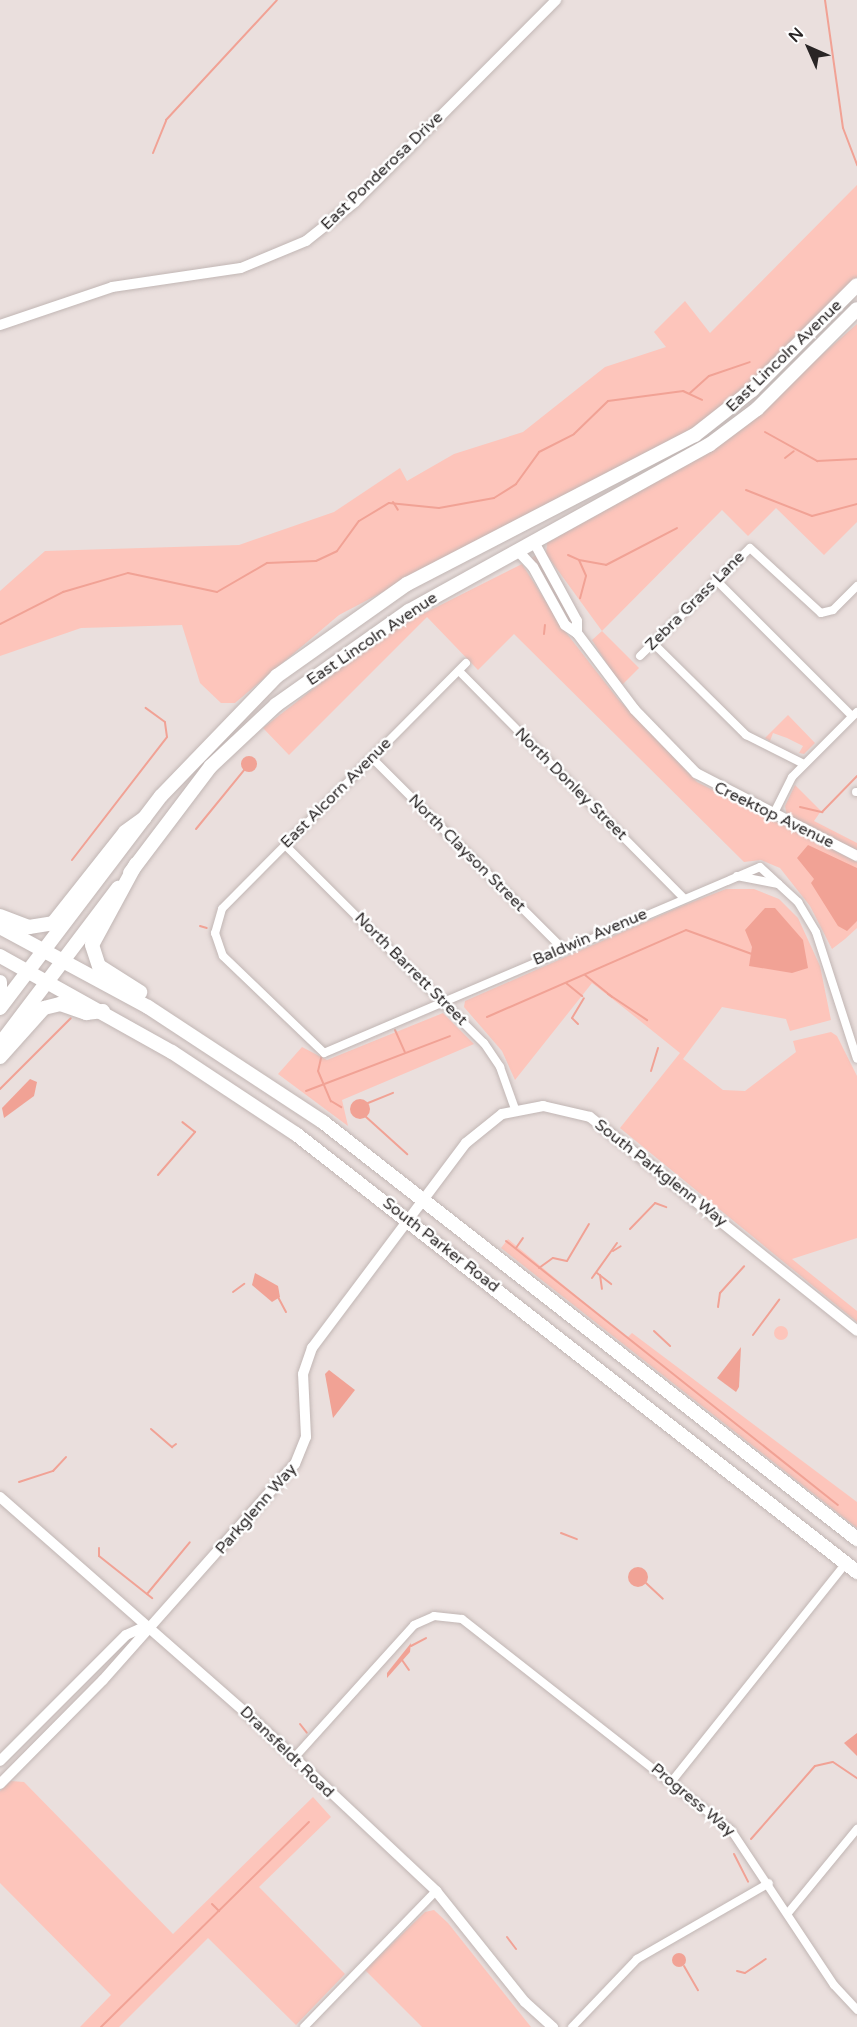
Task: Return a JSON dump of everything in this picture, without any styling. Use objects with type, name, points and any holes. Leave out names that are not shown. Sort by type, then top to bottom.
[{"type":"main road","name":"East Lincoln Avenue","points":[[0,1008],[144,818],[245,704],[317,644],[430,572],[695,435],[752,390],[855,291]]},
{"type":"main road","name":"East Lincoln Avenue","points":[[0,1044],[211,766],[270,710],[387,625],[727,432],[857,307]]},
{"type":"main road","points":[[0,916],[29,927],[53,922],[125,832],[144,818]]},
{"type":"main road","points":[[136,864],[94,933],[94,957],[108,973],[195,1025],[216,1048]]},
{"type":"main road","name":"South Parker Road","points":[[0,927],[64,960],[216,1048],[423,1198],[857,1539]]},
{"type":"main road","name":"South Parker Road","points":[[0,956],[103,1011],[254,1105],[408,1219],[852,1568]]},
{"type":"main road","points":[[0,982],[0,991]]},
{"type":"main road","points":[[0,1057],[44,1008],[60,1004],[86,1013],[103,1011]]},
{"type":"street","name":"East Ponderosa Drive","points":[[0,325],[104,289],[241,268],[306,241],[355,202],[556,0]]},
{"type":"street","points":[[855,291],[857,307]]},
{"type":"street","name":"Creektop Avenue","points":[[534,542],[577,621],[577,633]]},
{"type":"street","name":"Zebra Grass Lane","points":[[640,656],[716,580],[752,548],[821,613],[832,611],[857,586]]},
{"type":"street","name":"Creektop Avenue","points":[[518,551],[533,567],[565,625],[577,633],[635,711],[696,773],[773,815],[857,856]]},
{"type":"street","points":[[716,580],[855,714],[804,764],[773,815]]},
{"type":"street","points":[[653,643],[746,735],[804,764]]},
{"type":"street","name":"East Alcorn Avenue","points":[[322,1053],[223,956],[215,929],[222,909],[466,663]]},
{"type":"street","name":"North Donley Street","points":[[459,671],[683,897]]},
{"type":"street","name":"North Clayson Street","points":[[372,758],[563,949]]},
{"type":"street","name":"North Barrett Street","points":[[285,845],[443,1000],[495,1058],[515,1109]]},
{"type":"street","name":"Baldwin Avenue","points":[[322,1053],[683,897],[760,867],[778,884]]},
{"type":"street","points":[[737,876],[778,884],[800,905],[820,941],[857,1059]]},
{"type":"street","name":"South Parkglenn Way","points":[[408,1219],[473,1135],[515,1109],[548,1106],[590,1117],[857,1331]]},
{"type":"street","name":"Parkglenn Way","points":[[146,1626],[201,1572],[298,1461],[306,1434],[307,1357],[408,1219]]},
{"type":"street","name":"Dransfeldt Road","points":[[0,1497],[294,1758],[436,1891],[525,2002],[553,2027]]},
{"type":"street","points":[[672,1781],[852,1568]]},
{"type":"street","name":"Progress Way","points":[[294,1758],[414,1625],[451,1616],[483,1633],[731,1830],[769,1883],[834,1985],[857,2010]]},
{"type":"street","points":[[0,1761],[126,1635],[146,1626]]},
{"type":"street","points":[[0,1784],[103,1680],[146,1626]]},
{"type":"street","points":[[788,1913],[857,1829]]},
{"type":"street","points":[[572,2027],[637,1959],[769,1883]]},
{"type":"street","points":[[304,2027],[436,1891]]},
{"type":"shaded area","points":[[857,185],[857,277],[749,385],[693,429],[339,615],[235,703],[221,703],[200,683],[182,625],[81,628],[0,656],[0,591],[45,551],[239,545],[334,512],[400,468],[407,481],[454,454],[523,432],[605,367],[666,347],[654,332],[685,301],[710,333]]},
{"type":"shaded area","points":[[857,324],[857,522],[824,555],[776,508],[748,536],[722,510],[602,631],[546,554],[547,543],[714,449]]},
{"type":"shaded area","points":[[536,555],[572,620],[570,622],[532,558]]},
{"type":"shaded area","points":[[522,564],[564,630],[618,699],[697,782],[857,862],[857,928],[845,939],[832,949],[810,906],[780,868],[761,860],[744,862],[514,634],[478,670],[427,617],[289,755],[263,728],[385,633]]},
{"type":"shaded area","points":[[602,631],[639,668],[621,686],[592,640]]},
{"type":"shaded area","points":[[788,715],[815,743],[804,754],[799,753],[803,746],[787,738],[773,733],[770,741],[765,738]]},
{"type":"shaded area","points":[[246,756],[252,756],[257,764],[255,770],[246,772],[241,767],[241,761]]},
{"type":"shaded area","points":[[795,785],[821,811],[814,821],[857,843],[857,850],[787,816],[785,806]]},
{"type":"shaded area","points":[[808,845],[857,868],[857,921],[847,931],[838,926],[811,883],[814,879],[797,858]]},
{"type":"shaded area","points":[[726,889],[754,889],[779,899],[798,918],[820,966],[831,1020],[790,1031],[786,1019],[722,1007],[683,1059],[723,1090],[745,1091],[796,1052],[793,1041],[831,1032],[837,1036],[857,1076],[857,1238],[792,1259],[857,1311],[857,1322],[620,1128],[680,1053],[624,1008],[592,983],[515,1080],[502,1051],[464,1007],[465,1001],[682,906]]},
{"type":"shaded area","points":[[765,908],[775,908],[803,940],[808,968],[792,973],[749,966],[752,947],[745,930]]},
{"type":"shaded area","points":[[443,1013],[474,1044],[342,1100],[348,1126],[278,1074],[302,1047],[327,1060]]},
{"type":"shaded area","points":[[30,1079],[37,1082],[34,1096],[4,1118],[2,1108]]},
{"type":"shaded area","points":[[360,1099],[367,1102],[370,1109],[367,1116],[360,1119],[353,1116],[350,1109],[353,1102]]},
{"type":"shaded area","points":[[508,1239],[627,1338],[632,1333],[857,1502],[857,1528],[501,1248]]},
{"type":"shaded area","points":[[255,1273],[278,1286],[280,1297],[272,1302],[252,1285]]},
{"type":"shaded area","points":[[781,1326],[786,1328],[788,1333],[786,1338],[781,1340],[776,1338],[774,1333],[776,1328]]},
{"type":"shaded area","points":[[741,1347],[739,1387],[736,1392],[717,1378]]},
{"type":"shaded area","points":[[329,1370],[355,1390],[333,1418],[325,1374]]},
{"type":"shaded area","points":[[638,1567],[645,1570],[648,1577],[645,1584],[638,1587],[631,1584],[628,1577],[631,1570]]},
{"type":"shaded area","points":[[411,1643],[410,1652],[387,1678],[387,1673]]},
{"type":"shaded area","points":[[857,1733],[857,1756],[844,1743]]},
{"type":"shaded area","points":[[11,1781],[24,1782],[173,1934],[313,1797],[331,1817],[259,1887],[345,1974],[296,2025],[208,1938],[119,2027],[80,2027],[111,1995],[0,1883],[0,1791]]},
{"type":"shaded area","points":[[434,1910],[448,1923],[531,2027],[422,2027],[365,1970],[425,1912]]},
{"type":"shaded area","points":[[676,1953],[682,1953],[686,1960],[682,1967],[676,1967],[672,1963],[672,1957]]},
{"type":"waterway","points":[[153,153],[166,120],[277,0]]},
{"type":"waterway","points":[[825,0],[843,128],[857,165]]},
{"type":"waterway","points":[[690,393],[709,376],[750,362]]},
{"type":"waterway","points":[[0,624],[63,592],[128,573],[217,592],[267,563],[316,561],[337,551],[359,521],[389,503],[439,508],[494,498],[516,484],[539,452],[574,434],[608,401],[683,391],[702,400]]},
{"type":"waterway","points":[[765,432],[817,461],[857,459]]},
{"type":"waterway","points":[[785,458],[794,451]]},
{"type":"waterway","points":[[746,490],[812,516],[857,504]]},
{"type":"waterway","points":[[393,502],[398,510]]},
{"type":"waterway","points":[[579,560],[606,565],[677,528]]},
{"type":"waterway","points":[[568,555],[579,560],[586,576],[580,598]]},
{"type":"waterway","points":[[544,634],[545,625]]},
{"type":"waterway","points":[[72,860],[167,737],[165,722],[146,708]]},
{"type":"waterway","points":[[196,829],[245,769]]},
{"type":"waterway","points":[[800,807],[822,812],[857,776]]},
{"type":"waterway","points":[[200,926],[207,928]]},
{"type":"waterway","points":[[487,1017],[686,930],[752,954]]},
{"type":"waterway","points":[[585,975],[612,997]]},
{"type":"waterway","points":[[566,983],[582,996]]},
{"type":"waterway","points":[[608,994],[647,1020]]},
{"type":"waterway","points":[[578,1024],[572,1018],[584,998]]},
{"type":"waterway","points":[[0,1089],[71,1018]]},
{"type":"waterway","points":[[395,1030],[405,1052]]},
{"type":"waterway","points":[[306,1091],[450,1036]]},
{"type":"waterway","points":[[651,1071],[658,1048]]},
{"type":"waterway","points":[[322,1054],[318,1071],[331,1101],[341,1107]]},
{"type":"waterway","points":[[368,1103],[393,1093]]},
{"type":"waterway","points":[[365,1116],[407,1154]]},
{"type":"waterway","points":[[158,1175],[195,1132],[182,1122]]},
{"type":"waterway","points":[[630,1229],[655,1203],[666,1207]]},
{"type":"waterway","points":[[539,1268],[553,1258],[567,1261],[589,1224]]},
{"type":"waterway","points":[[516,1248],[523,1238]]},
{"type":"waterway","points":[[506,1241],[838,1505]]},
{"type":"waterway","points":[[592,1278],[617,1243]]},
{"type":"waterway","points":[[613,1251],[621,1246]]},
{"type":"waterway","points":[[718,1307],[720,1293],[744,1266]]},
{"type":"waterway","points":[[597,1273],[611,1284]]},
{"type":"waterway","points":[[600,1275],[602,1289]]},
{"type":"waterway","points":[[233,1292],[244,1284]]},
{"type":"waterway","points":[[278,1297],[286,1312]]},
{"type":"waterway","points":[[753,1335],[779,1300]]},
{"type":"waterway","points":[[654,1331],[670,1346]]},
{"type":"waterway","points":[[151,1429],[172,1447],[176,1444]]},
{"type":"waterway","points":[[19,1482],[53,1471],[66,1457]]},
{"type":"waterway","points":[[561,1533],[577,1539]]},
{"type":"waterway","points":[[147,1594],[190,1542]]},
{"type":"waterway","points":[[99,1548],[99,1556],[152,1598]]},
{"type":"waterway","points":[[646,1583],[663,1599]]},
{"type":"waterway","points":[[411,1646],[426,1638]]},
{"type":"waterway","points":[[402,1660],[409,1670]]},
{"type":"waterway","points":[[300,1724],[307,1733]]},
{"type":"waterway","points":[[751,1839],[815,1766],[833,1762],[857,1778]]},
{"type":"waterway","points":[[101,2027],[309,1822]]},
{"type":"waterway","points":[[734,1854],[748,1882]]},
{"type":"waterway","points":[[212,1904],[219,1911]]},
{"type":"waterway","points":[[507,1937],[516,1949]]},
{"type":"waterway","points":[[737,1971],[745,1973],[766,1959]]},
{"type":"waterway","points":[[684,1966],[698,1990]]}]
